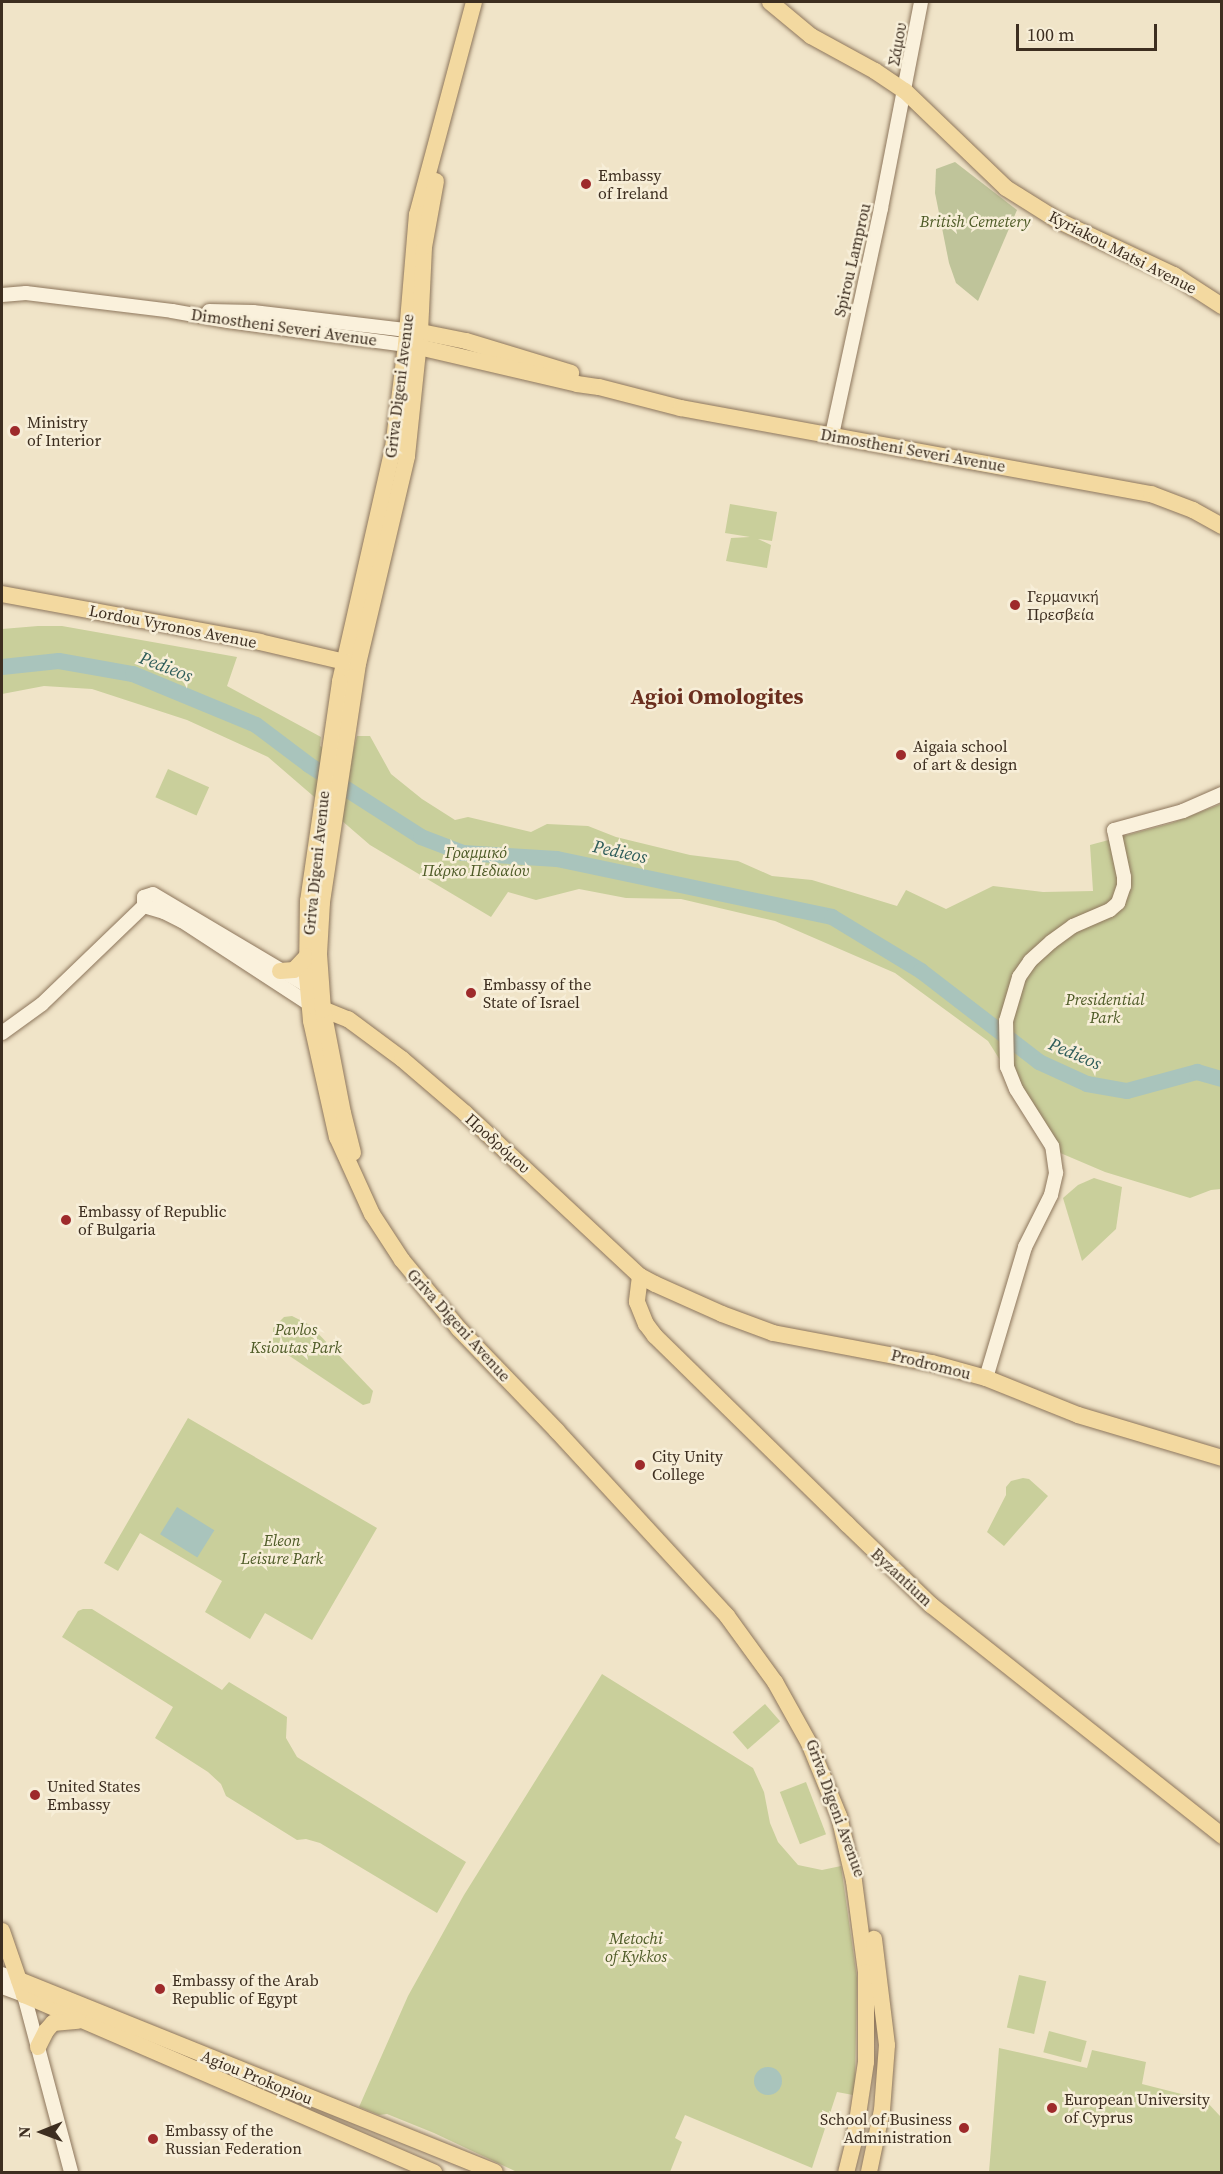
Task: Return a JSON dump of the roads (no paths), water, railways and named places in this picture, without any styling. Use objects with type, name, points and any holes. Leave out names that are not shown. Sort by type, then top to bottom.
[{"type":"main road","name":"Griva Digeni Avenue","points":[[474,2],[417,214],[407,456],[350,669],[327,809],[308,901],[307,956],[337,1137],[372,1214],[402,1260],[459,1329],[557,1431],[727,1616],[775,1682],[813,1752],[839,1816],[854,1881],[866,1972],[866,2062],[854,2141],[846,2172]]},
{"type":"main road","name":"Griva Digeni Avenue","points":[[350,669],[352,627],[393,448],[413,338],[429,212],[454,106],[485,2]]},
{"type":"main road","name":"Kyriakou Matsi Avenue","points":[[770,2],[811,36],[875,71],[905,92],[1006,188],[1057,220],[1174,275],[1221,306]]},
{"type":"main road","name":"Dimostheni Severi Avenue","points":[[413,338],[536,375],[599,387],[665,405],[1151,494],[1193,510],[1221,526]]},
{"type":"main road","name":"Lordou Vyronos Avenue","points":[[2,594],[302,652],[350,669]]},
{"type":"main road","name":"Lordou Vyronos Avenue","points":[[2,603],[350,669]]},
{"type":"main road","points":[[302,652],[339,647],[352,627]]},
{"type":"main road","name":"Griva Digeni Avenue","points":[[327,809],[320,954],[315,998],[330,1046],[343,1113],[357,1163],[373,1200],[431,1286],[732,1617],[777,1678],[804,1722],[822,1761],[868,1901],[885,2012],[887,2054],[879,2128],[869,2172]]},
{"type":"main road","points":[[280,971],[294,970],[307,956]]},
{"type":"main road","name":"Προδρόμου","points":[[315,998],[355,1023],[402,1059],[465,1113],[640,1276]]},
{"type":"main road","points":[[330,1046],[338,1032],[355,1023]]},
{"type":"main road","name":"Prodromou","points":[[640,1276],[722,1314],[773,1332],[909,1357],[986,1378],[1078,1415],[1221,1458]]},
{"type":"main road","name":"Byzantium","points":[[640,1276],[637,1302],[655,1336],[864,1541],[931,1605],[1221,1836]]},
{"type":"main road","points":[[3,1944],[22,1988]]},
{"type":"main road","name":"Griva Digeni Avenue","points":[[858,2172],[876,2062],[876,1959]]},
{"type":"main road","name":"Agiou Prokopiou","points":[[22,1988],[81,2021],[434,2172]]},
{"type":"main road","name":"Agiou Prokopiou","points":[[22,1988],[495,2172]]},
{"type":"main road","points":[[38,2047],[53,2023],[81,2021]]},
{"type":"street","name":"Σάμου","points":[[905,92],[921,2]]},
{"type":"street","name":"Spirou Lamprou","points":[[832,435],[905,92]]},
{"type":"street","points":[[2,285],[26,293]]},
{"type":"street","name":"Dimostheni Severi Avenue","points":[[26,293],[180,312],[249,324],[413,338]]},
{"type":"street","points":[[2,295],[26,293]]},
{"type":"street","points":[[986,1378],[1024,1247],[1050,1195],[1056,1173],[1052,1146],[1016,1089],[1007,1067],[1006,1021],[1019,977],[1030,961],[1073,926],[1110,910],[1121,897],[1124,877],[1114,830],[1183,811],[1221,794]]},
{"type":"street","points":[[2,1033],[42,1004],[151,904]]},
{"type":"street","name":"Προδρόμου","points":[[151,904],[315,998]]},
{"type":"street","name":"Προδρόμου","points":[[151,904],[280,971],[315,998]]},
{"type":"street","points":[[2,1974],[22,1988],[70,2172]]},
{"type":"street","points":[[2,1987],[22,1988]]},
{"type":"water","points":[[177,1507],[214,1530],[197,1557],[160,1534]]},
{"type":"water","points":[[768,2067],[778,2071],[782,2081],[778,2091],[768,2095],[758,2091],[754,2081],[758,2071]]},
{"type":"waterway","name":"Pedieos","points":[[2,667],[59,661],[133,674],[256,725],[309,765],[421,837],[463,853],[557,859],[832,917],[921,971],[1039,1062],[1087,1084],[1127,1091],[1197,1072],[1222,1079]]},
{"type":"place","name":"Embassy of Ireland","points":[[586,184]]},
{"type":"place","name":"Ministry of Interior","points":[[15,431]]},
{"type":"place","name":"Γερμανική Πρεσβεία","points":[[1015,605]]},
{"type":"place","name":"Aigaia school of art & design","points":[[901,755]]},
{"type":"place","name":"Embassy of the State of Israel","points":[[471,993]]},
{"type":"place","name":"Embassy of Republic of Bulgaria","points":[[66,1220]]},
{"type":"place","name":"City Unity College","points":[[640,1465]]},
{"type":"place","name":"United States Embassy","points":[[35,1795]]},
{"type":"place","name":"Embassy of the Arab Republic of Egypt","points":[[160,1989]]},
{"type":"place","name":"European University of Cyprus","points":[[1052,2108]]},
{"type":"place","name":"School of Business Administration","points":[[964,2128]]},
{"type":"place","name":"Embassy of the Russian Federation","points":[[153,2139]]},
{"type":"district","name":"Agioi Omologites","points":[[717,697]]},
{"type":"park label","name":"British Cemetery","points":[[975,221]]},
{"type":"park label","name":"Γραμμικό Πάρκο Πεδιαίου","points":[[476,861]]},
{"type":"park label","name":"Presidential Park","points":[[1105,1008]]},
{"type":"park label","name":"Pavlos Ksioutas Park","points":[[296,1338]]},
{"type":"park label","name":"Eleon Leisure Park","points":[[282,1549]]},
{"type":"park label","name":"Metochi of Kykkos","points":[[636,1947]]}]
